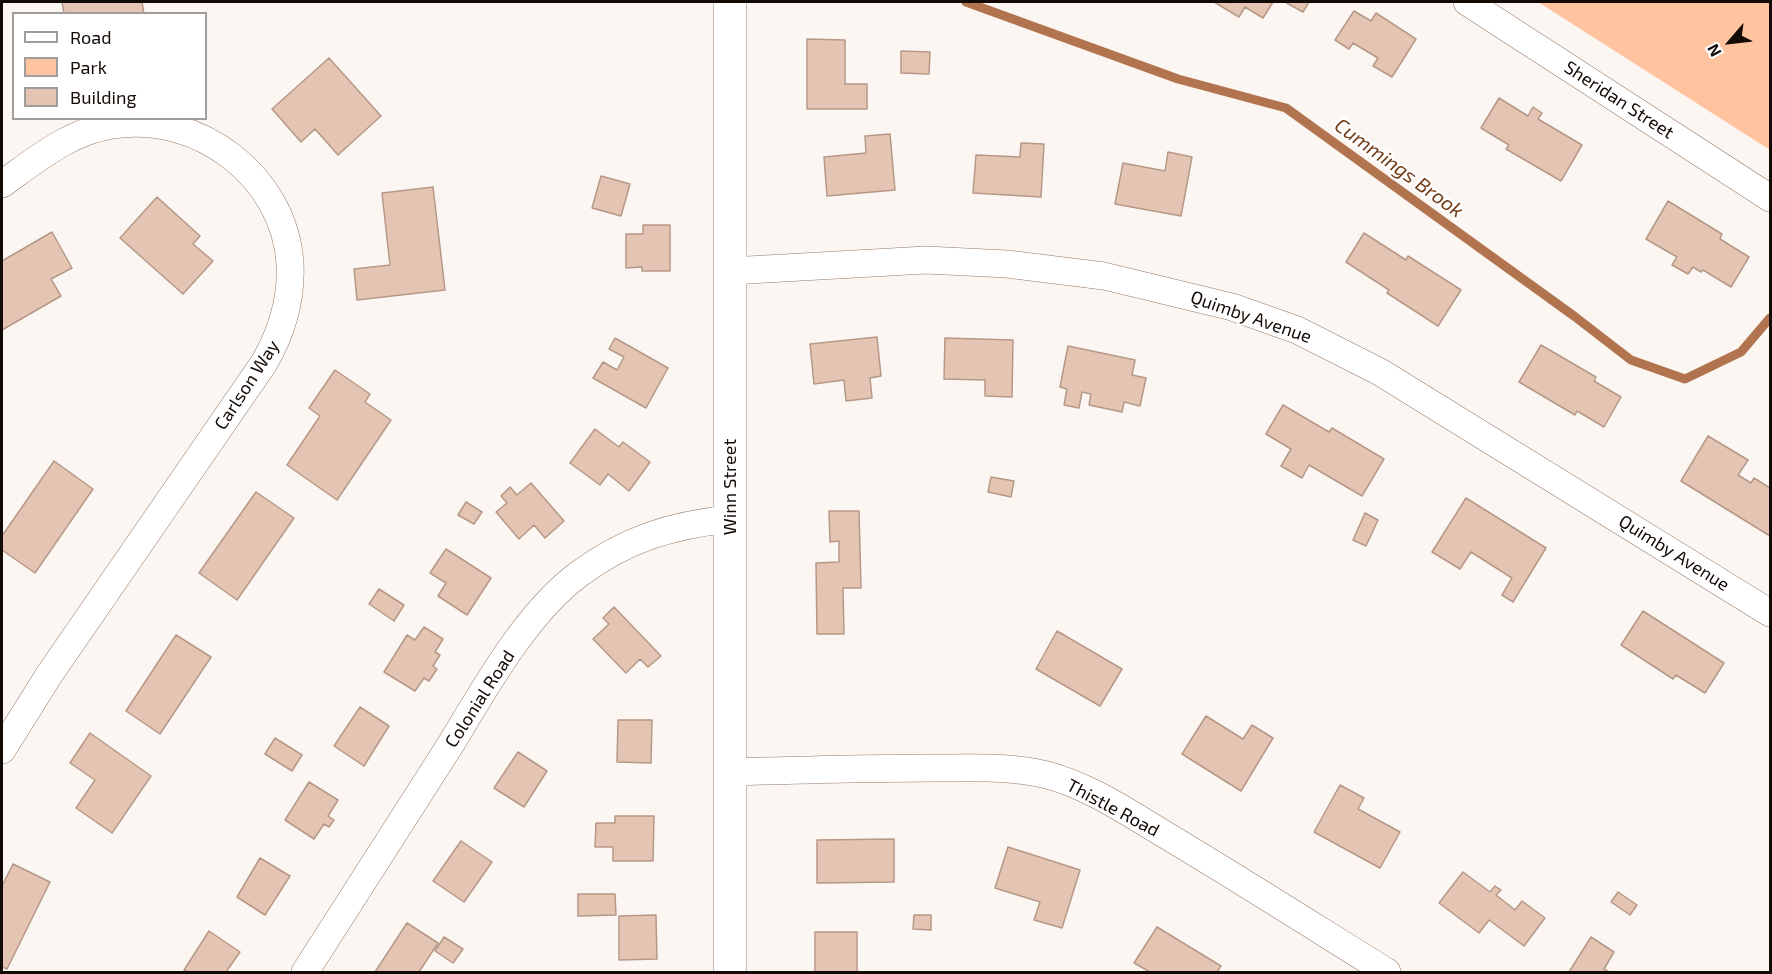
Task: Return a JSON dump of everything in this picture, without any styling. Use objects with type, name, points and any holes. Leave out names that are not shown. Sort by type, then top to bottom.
[{"type":"main road","name":"Winn Street","points":[[730,2],[730,972]]},
{"type":"street","name":"Sheridan Street","points":[[1467,2],[1770,198]]},
{"type":"street","name":"Carlson Way","points":[[2,184],[63,142],[96,128],[149,123],[184,130],[231,155],[256,180],[267,195],[287,244],[290,280],[280,332],[264,363],[49,675],[2,750]]},
{"type":"street","name":"Quimby Avenue","points":[[730,271],[926,260],[1007,264],[1104,276],[1232,307],[1297,330],[1380,372],[1770,613]]},
{"type":"street","name":"Colonial Road","points":[[305,972],[487,686],[530,623],[551,598],[596,562],[635,541],[680,526],[730,519]]},
{"type":"street","name":"Thistle Road","points":[[730,772],[980,768],[1047,775],[1080,787],[1123,810],[1387,972]]},
{"type":"green space","points":[[1538,2],[1770,2],[1770,150]]},
{"type":"building","points":[[62,2],[142,2],[144,12],[64,12]]},
{"type":"building","points":[[1214,2],[1273,2],[1263,18],[1245,7],[1239,17]]},
{"type":"building","points":[[1285,2],[1309,2],[1303,12]]},
{"type":"building","points":[[1354,11],[1371,21],[1376,13],[1416,39],[1392,77],[1373,66],[1378,58],[1353,43],[1349,49],[1335,40]]},
{"type":"building","points":[[807,39],[845,40],[845,84],[867,84],[867,109],[807,109]]},
{"type":"building","points":[[901,51],[930,52],[929,74],[901,73]]},
{"type":"building","points":[[329,58],[381,116],[338,155],[315,129],[301,142],[272,109]]},
{"type":"building","points":[[1499,98],[1528,116],[1533,107],[1542,113],[1538,119],[1582,145],[1561,181],[1506,149],[1509,145],[1481,128]]},
{"type":"building","points":[[890,134],[895,190],[827,196],[824,157],[866,153],[865,136]]},
{"type":"building","points":[[1021,143],[1044,144],[1041,197],[973,193],[976,155],[1020,157]]},
{"type":"building","points":[[1168,152],[1192,157],[1181,216],[1115,204],[1123,163],[1165,171]]},
{"type":"building","points":[[601,176],[630,184],[621,216],[592,208]]},
{"type":"building","points":[[433,187],[445,290],[357,300],[354,269],[390,265],[382,193]]},
{"type":"building","points":[[157,197],[200,236],[193,244],[213,261],[183,294],[120,238]]},
{"type":"building","points":[[1668,201],[1722,234],[1720,239],[1749,257],[1731,287],[1703,270],[1701,272],[1693,267],[1688,274],[1672,265],[1677,257],[1646,239]]},
{"type":"building","points":[[643,225],[670,225],[670,271],[642,271],[642,267],[626,268],[626,234],[643,234]]},
{"type":"building","points":[[52,232],[72,268],[51,279],[61,296],[2,330],[2,261]]},
{"type":"building","points":[[1364,233],[1406,260],[1408,256],[1461,290],[1438,326],[1387,293],[1389,290],[1346,262]]},
{"type":"building","points":[[877,337],[881,376],[870,378],[872,398],[846,401],[844,380],[814,384],[810,344]]},
{"type":"building","points":[[615,338],[668,368],[646,408],[593,378],[603,362],[617,370],[624,357],[609,349]]},
{"type":"building","points":[[945,338],[1013,340],[1012,397],[985,396],[985,380],[944,379]]},
{"type":"building","points":[[1541,345],[1596,377],[1594,381],[1621,397],[1604,427],[1577,411],[1575,415],[1519,382]]},
{"type":"building","points":[[1068,346],[1135,360],[1132,375],[1146,378],[1140,406],[1124,402],[1122,412],[1089,405],[1091,394],[1082,392],[1079,408],[1064,405],[1067,389],[1060,387]]},
{"type":"building","points":[[335,370],[370,394],[365,402],[391,420],[337,500],[287,465],[320,416],[309,408]]},
{"type":"building","points":[[1283,405],[1329,432],[1332,428],[1384,459],[1362,496],[1309,465],[1302,478],[1281,466],[1291,449],[1266,434]]},
{"type":"building","points":[[595,429],[619,447],[623,442],[650,462],[629,491],[608,474],[600,485],[570,463]]},
{"type":"building","points":[[1708,436],[1748,460],[1738,475],[1751,483],[1754,478],[1770,488],[1770,536],[1681,481]]},
{"type":"building","points":[[54,461],[93,489],[35,573],[2,550],[2,536]]},
{"type":"building","points":[[991,477],[1014,481],[1011,497],[988,492]]},
{"type":"building","points":[[531,483],[564,521],[545,538],[534,525],[519,539],[496,512],[507,503],[501,496],[510,487],[517,495]]},
{"type":"building","points":[[256,492],[294,518],[237,600],[199,573]]},
{"type":"building","points":[[1466,498],[1546,548],[1513,602],[1502,595],[1512,578],[1471,552],[1460,569],[1432,552]]},
{"type":"building","points":[[466,502],[482,512],[474,524],[458,515]]},
{"type":"building","points":[[829,511],[859,511],[861,588],[843,588],[844,634],[817,634],[816,563],[839,562],[839,541],[830,542]]},
{"type":"building","points":[[1365,513],[1378,520],[1366,546],[1353,540]]},
{"type":"building","points":[[446,549],[491,578],[467,615],[438,596],[446,583],[430,573]]},
{"type":"building","points":[[379,589],[404,605],[394,621],[369,604]]},
{"type":"building","points":[[614,607],[661,656],[648,667],[640,659],[626,673],[593,639],[609,624],[603,618]]},
{"type":"building","points":[[1643,611],[1724,663],[1705,693],[1676,675],[1673,679],[1621,645]]},
{"type":"building","points":[[424,627],[443,639],[435,652],[440,655],[433,666],[437,669],[429,681],[424,678],[415,691],[384,672],[407,635],[415,640]]},
{"type":"building","points":[[1057,631],[1122,669],[1100,706],[1036,669]]},
{"type":"building","points":[[176,635],[211,657],[160,734],[126,711]]},
{"type":"building","points":[[360,707],[389,726],[364,766],[334,746]]},
{"type":"building","points":[[1206,716],[1243,739],[1252,725],[1273,738],[1241,791],[1182,754]]},
{"type":"building","points":[[618,720],[652,720],[651,763],[617,762]]},
{"type":"building","points":[[90,733],[151,776],[112,833],[76,808],[95,780],[70,763]]},
{"type":"building","points":[[275,738],[302,755],[292,771],[265,754]]},
{"type":"building","points":[[518,752],[547,771],[524,807],[494,788]]},
{"type":"building","points":[[309,782],[338,800],[328,816],[334,820],[329,827],[324,824],[314,839],[285,820]]},
{"type":"building","points":[[1340,785],[1364,798],[1358,809],[1400,832],[1380,868],[1314,832]]},
{"type":"building","points":[[615,816],[654,816],[653,861],[613,861],[613,847],[595,847],[596,823],[615,823]]},
{"type":"building","points":[[894,839],[894,882],[817,883],[817,840]]},
{"type":"building","points":[[461,841],[492,862],[464,902],[433,881]]},
{"type":"building","points":[[1008,847],[1080,870],[1062,928],[1034,920],[1040,902],[995,888]]},
{"type":"building","points":[[260,858],[290,876],[265,915],[237,897]]},
{"type":"building","points":[[13,864],[50,882],[7,969],[2,967],[2,886]]},
{"type":"building","points":[[1463,872],[1490,892],[1495,886],[1501,890],[1496,895],[1515,910],[1522,901],[1545,918],[1524,946],[1489,920],[1479,933],[1439,903]]},
{"type":"building","points":[[1618,892],[1637,905],[1630,915],[1611,902]]},
{"type":"building","points":[[578,894],[615,894],[616,915],[578,916]]},
{"type":"building","points":[[656,915],[657,959],[619,960],[619,916]]},
{"type":"building","points":[[914,915],[931,915],[931,930],[913,929]]},
{"type":"building","points":[[407,923],[438,943],[419,972],[375,972]]},
{"type":"building","points":[[1157,927],[1221,966],[1217,972],[1150,972],[1134,963]]},
{"type":"building","points":[[209,931],[240,952],[226,972],[188,972],[184,970]]},
{"type":"building","points":[[815,932],[857,932],[857,972],[815,972]]},
{"type":"building","points":[[444,937],[463,949],[453,963],[435,951]]},
{"type":"building","points":[[1591,937],[1614,952],[1604,969],[1609,972],[1569,972]]},
{"type":"waterway","name":"Cummings Brook","points":[[966,2],[1178,79],[1286,108],[1574,316],[1631,360],[1685,379],[1741,352],[1770,318]]}]
